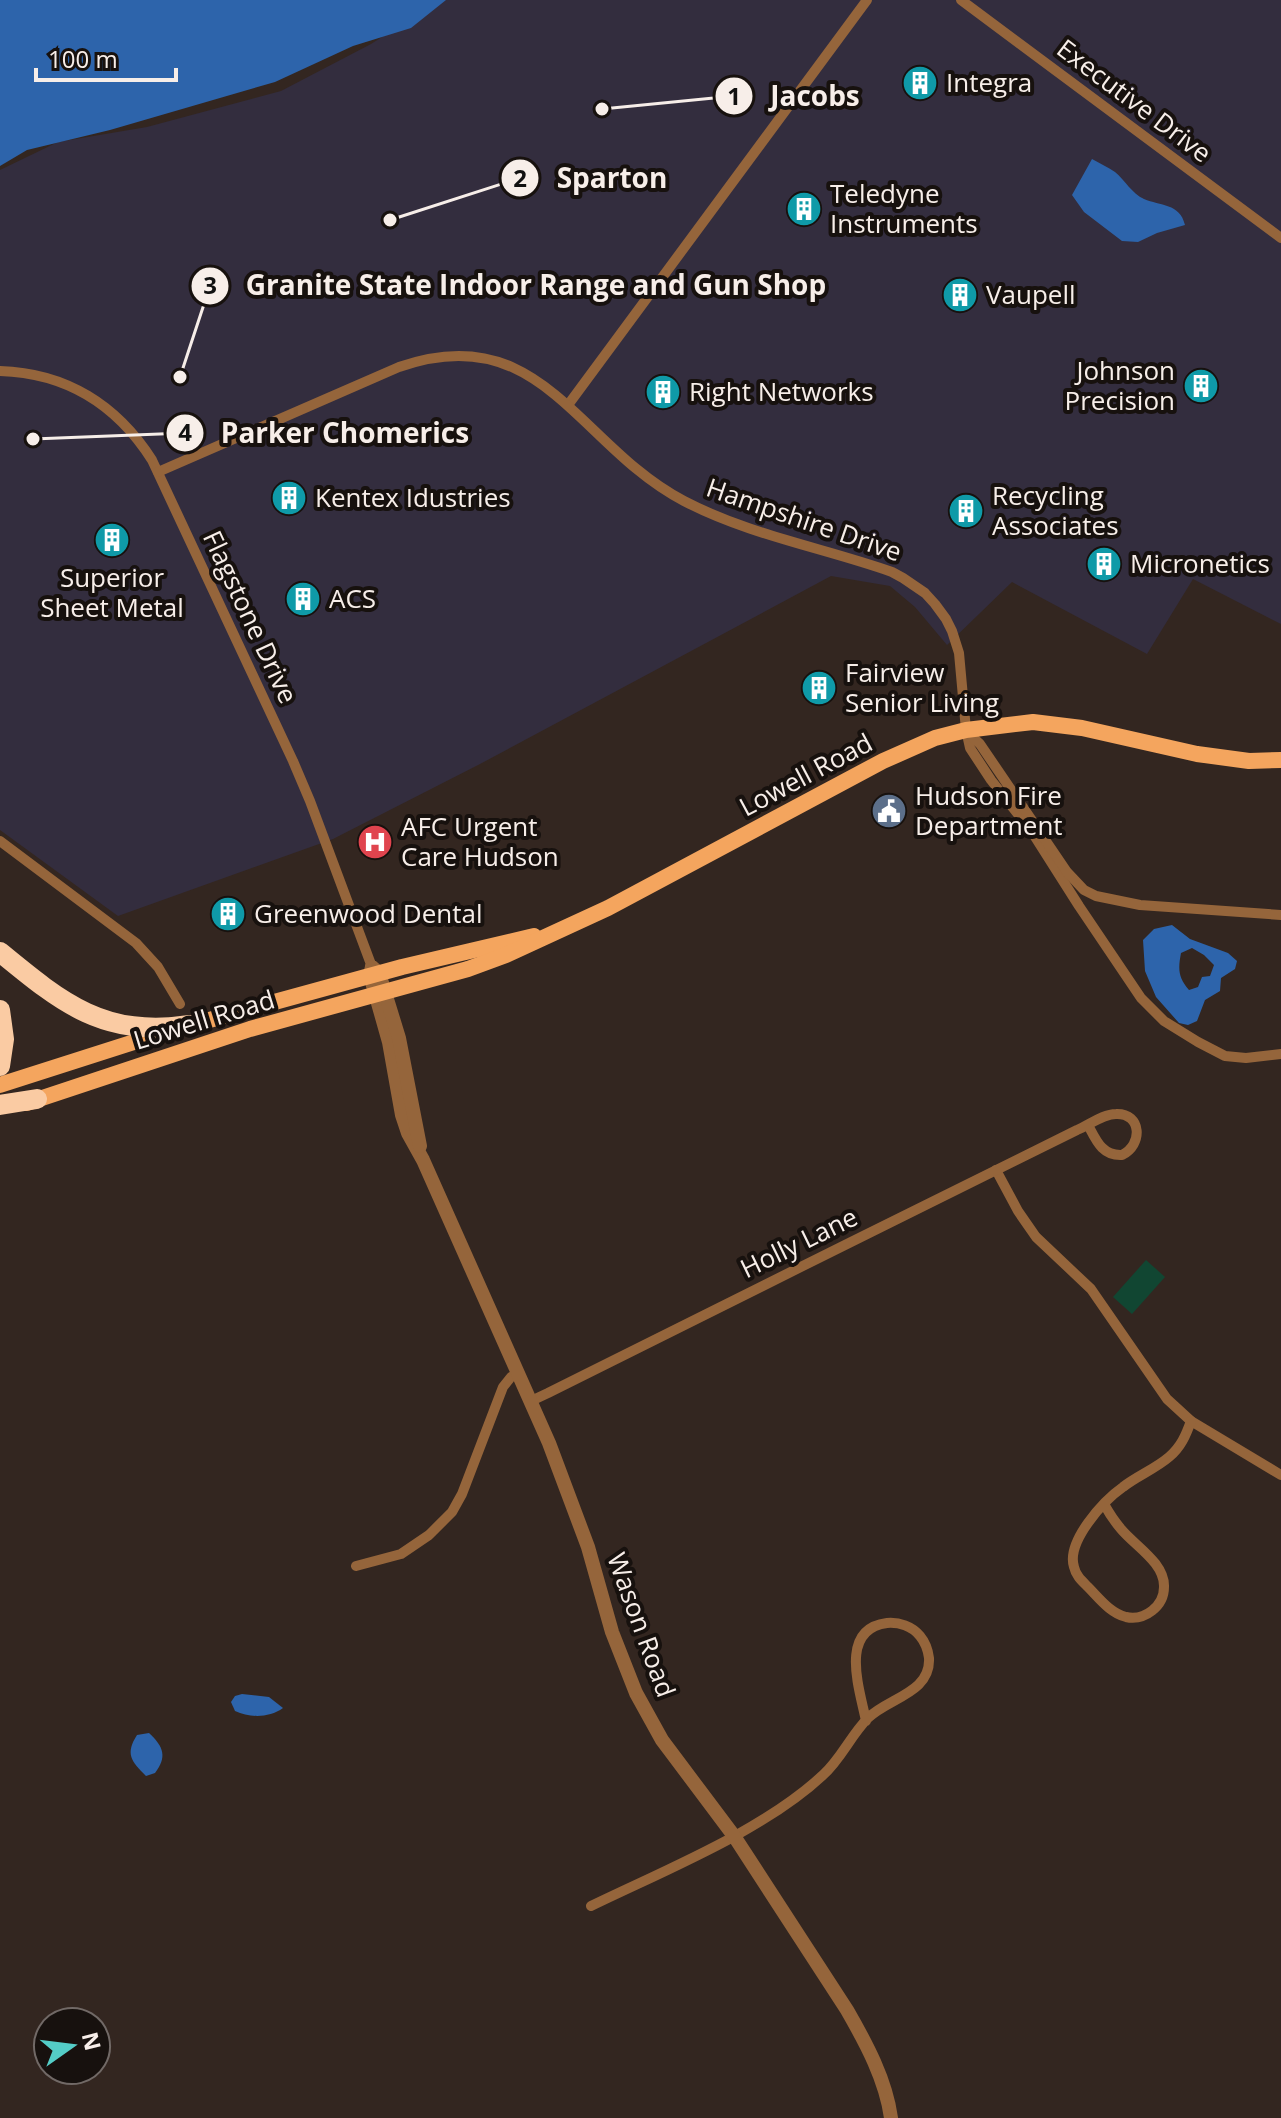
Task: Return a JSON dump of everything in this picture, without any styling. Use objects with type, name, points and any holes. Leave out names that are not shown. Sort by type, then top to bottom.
[{"type":"highway","points":[[0,952],[52,994],[86,1014],[142,1027],[190,1025]]},
{"type":"highway","points":[[0,1010],[4,1039],[0,1066]]},
{"type":"highway","points":[[0,1105],[37,1099]]},
{"type":"main road","name":"Lowell Road","points":[[0,1112],[220,1039],[488,962],[608,908],[883,761],[935,738],[966,730],[1033,722],[1060,724],[1197,754],[1249,761],[1281,760]]},
{"type":"main road","name":"Lowell Road","points":[[0,1085],[190,1025],[374,972],[559,931]]},
{"type":"street","points":[[568,405],[867,0]]},
{"type":"street","name":"Executive Drive","points":[[961,0],[1281,238]]},
{"type":"street","name":"Hampshire Drive","points":[[158,472],[419,360],[440,356],[484,357],[505,363],[568,405],[648,478],[684,501],[745,526],[892,572],[925,593],[941,611],[956,642],[970,748],[1032,832],[1141,998],[1164,1021],[1225,1056],[1246,1058],[1281,1054]]},
{"type":"street","name":"Flagstone Drive","points":[[0,371],[53,380],[92,398],[110,410],[140,441],[158,472],[293,761],[374,972]]},
{"type":"street","points":[[966,730],[980,744],[1067,872],[1084,890],[1096,896],[1140,905],[1281,915]]},
{"type":"street","points":[[0,841],[136,943],[158,967],[180,1004]]},
{"type":"street","points":[[1079,906],[1096,896]]},
{"type":"street","name":"Wason Road","points":[[374,972],[402,1115],[412,1143],[423,1160],[519,1374],[574,1506],[612,1632],[636,1693],[662,1740],[734,1836],[858,2029],[880,2080],[891,2118]]},
{"type":"street","name":"Holly Lane","points":[[531,1401],[1108,1115],[1127,1116],[1136,1126],[1137,1140],[1128,1152],[1107,1153],[1088,1125]]},
{"type":"street","points":[[996,1170],[1036,1237],[1091,1289],[1156,1386],[1178,1411],[1281,1475]]},
{"type":"street","points":[[356,1566],[401,1554],[445,1521],[462,1494],[503,1387],[519,1374]]},
{"type":"street","points":[[1104,1504],[1122,1530],[1161,1572],[1164,1588],[1162,1599],[1156,1608],[1144,1616],[1129,1618],[1115,1612],[1079,1577],[1073,1561],[1076,1544],[1104,1504],[1123,1487],[1168,1458],[1185,1438],[1191,1421]]},
{"type":"street","points":[[591,1906],[734,1836],[823,1776],[866,1721],[889,1703],[913,1691],[925,1678],[929,1660],[927,1649],[922,1638],[907,1626],[883,1624],[867,1633],[859,1643],[855,1661],[866,1721]]},
{"type":"shaded area","points":[[440,0],[1281,0],[1281,624],[1193,579],[1147,654],[1012,582],[947,645],[915,607],[890,586],[831,576],[333,839],[118,916],[0,830],[0,170],[58,142],[147,127],[281,91],[371,44]]},
{"type":"green space","points":[[1146,1260],[1165,1277],[1132,1314],[1113,1297]]},
{"type":"water","points":[[0,0],[446,0],[411,28],[353,46],[275,82],[110,130],[27,150],[0,166]]},
{"type":"water","points":[[1092,159],[1115,172],[1140,197],[1174,209],[1185,225],[1138,242],[1122,241],[1084,212],[1072,195]]},
{"type":"water","points":[[1172,925],[1190,939],[1228,953],[1237,961],[1235,969],[1221,978],[1220,991],[1205,1000],[1197,1021],[1188,1025],[1179,1023],[1156,997],[1145,971],[1143,940],[1154,929]],"holes":[[[1192,948],[1214,965],[1210,976],[1202,977],[1198,987],[1189,990],[1180,973],[1181,953]]]},
{"type":"water","points":[[235,1696],[269,1697],[283,1708],[253,1716],[235,1711],[231,1702]]},
{"type":"water","points":[[149,1733],[161,1748],[162,1757],[155,1773],[146,1776],[133,1761],[131,1747],[137,1735]]},
{"type":"place","name":"Integra","points":[[920,83]]},
{"type":"place","name":"Jacobs","points":[[602,109]]},
{"type":"place","name":"Teledyne Instruments","points":[[804,209]]},
{"type":"place","name":"Sparton","points":[[390,220]]},
{"type":"place","name":"Vaupell","points":[[960,295]]},
{"type":"place","name":"Granite State Indoor Range and Gun Shop","points":[[180,377]]},
{"type":"place","name":"Johnson Precision","points":[[1201,386]]},
{"type":"place","name":"Right Networks","points":[[663,392]]},
{"type":"place","name":"Parker Chomerics","points":[[33,439]]},
{"type":"place","name":"Kentex Idustries","points":[[289,498]]},
{"type":"place","name":"Recycling Associates","points":[[966,511]]},
{"type":"place","name":"Superior Sheet Metal","points":[[112,540]]},
{"type":"place","name":"Micronetics","points":[[1104,564]]},
{"type":"place","name":"ACS","points":[[303,599]]},
{"type":"place","name":"Fairview Senior Living","points":[[819,688]]},
{"type":"place","name":"Hudson Fire Department","points":[[889,811]]},
{"type":"place","name":"AFC Urgent Care Hudson","points":[[375,842]]},
{"type":"place","name":"Greenwood Dental","points":[[228,914]]}]
